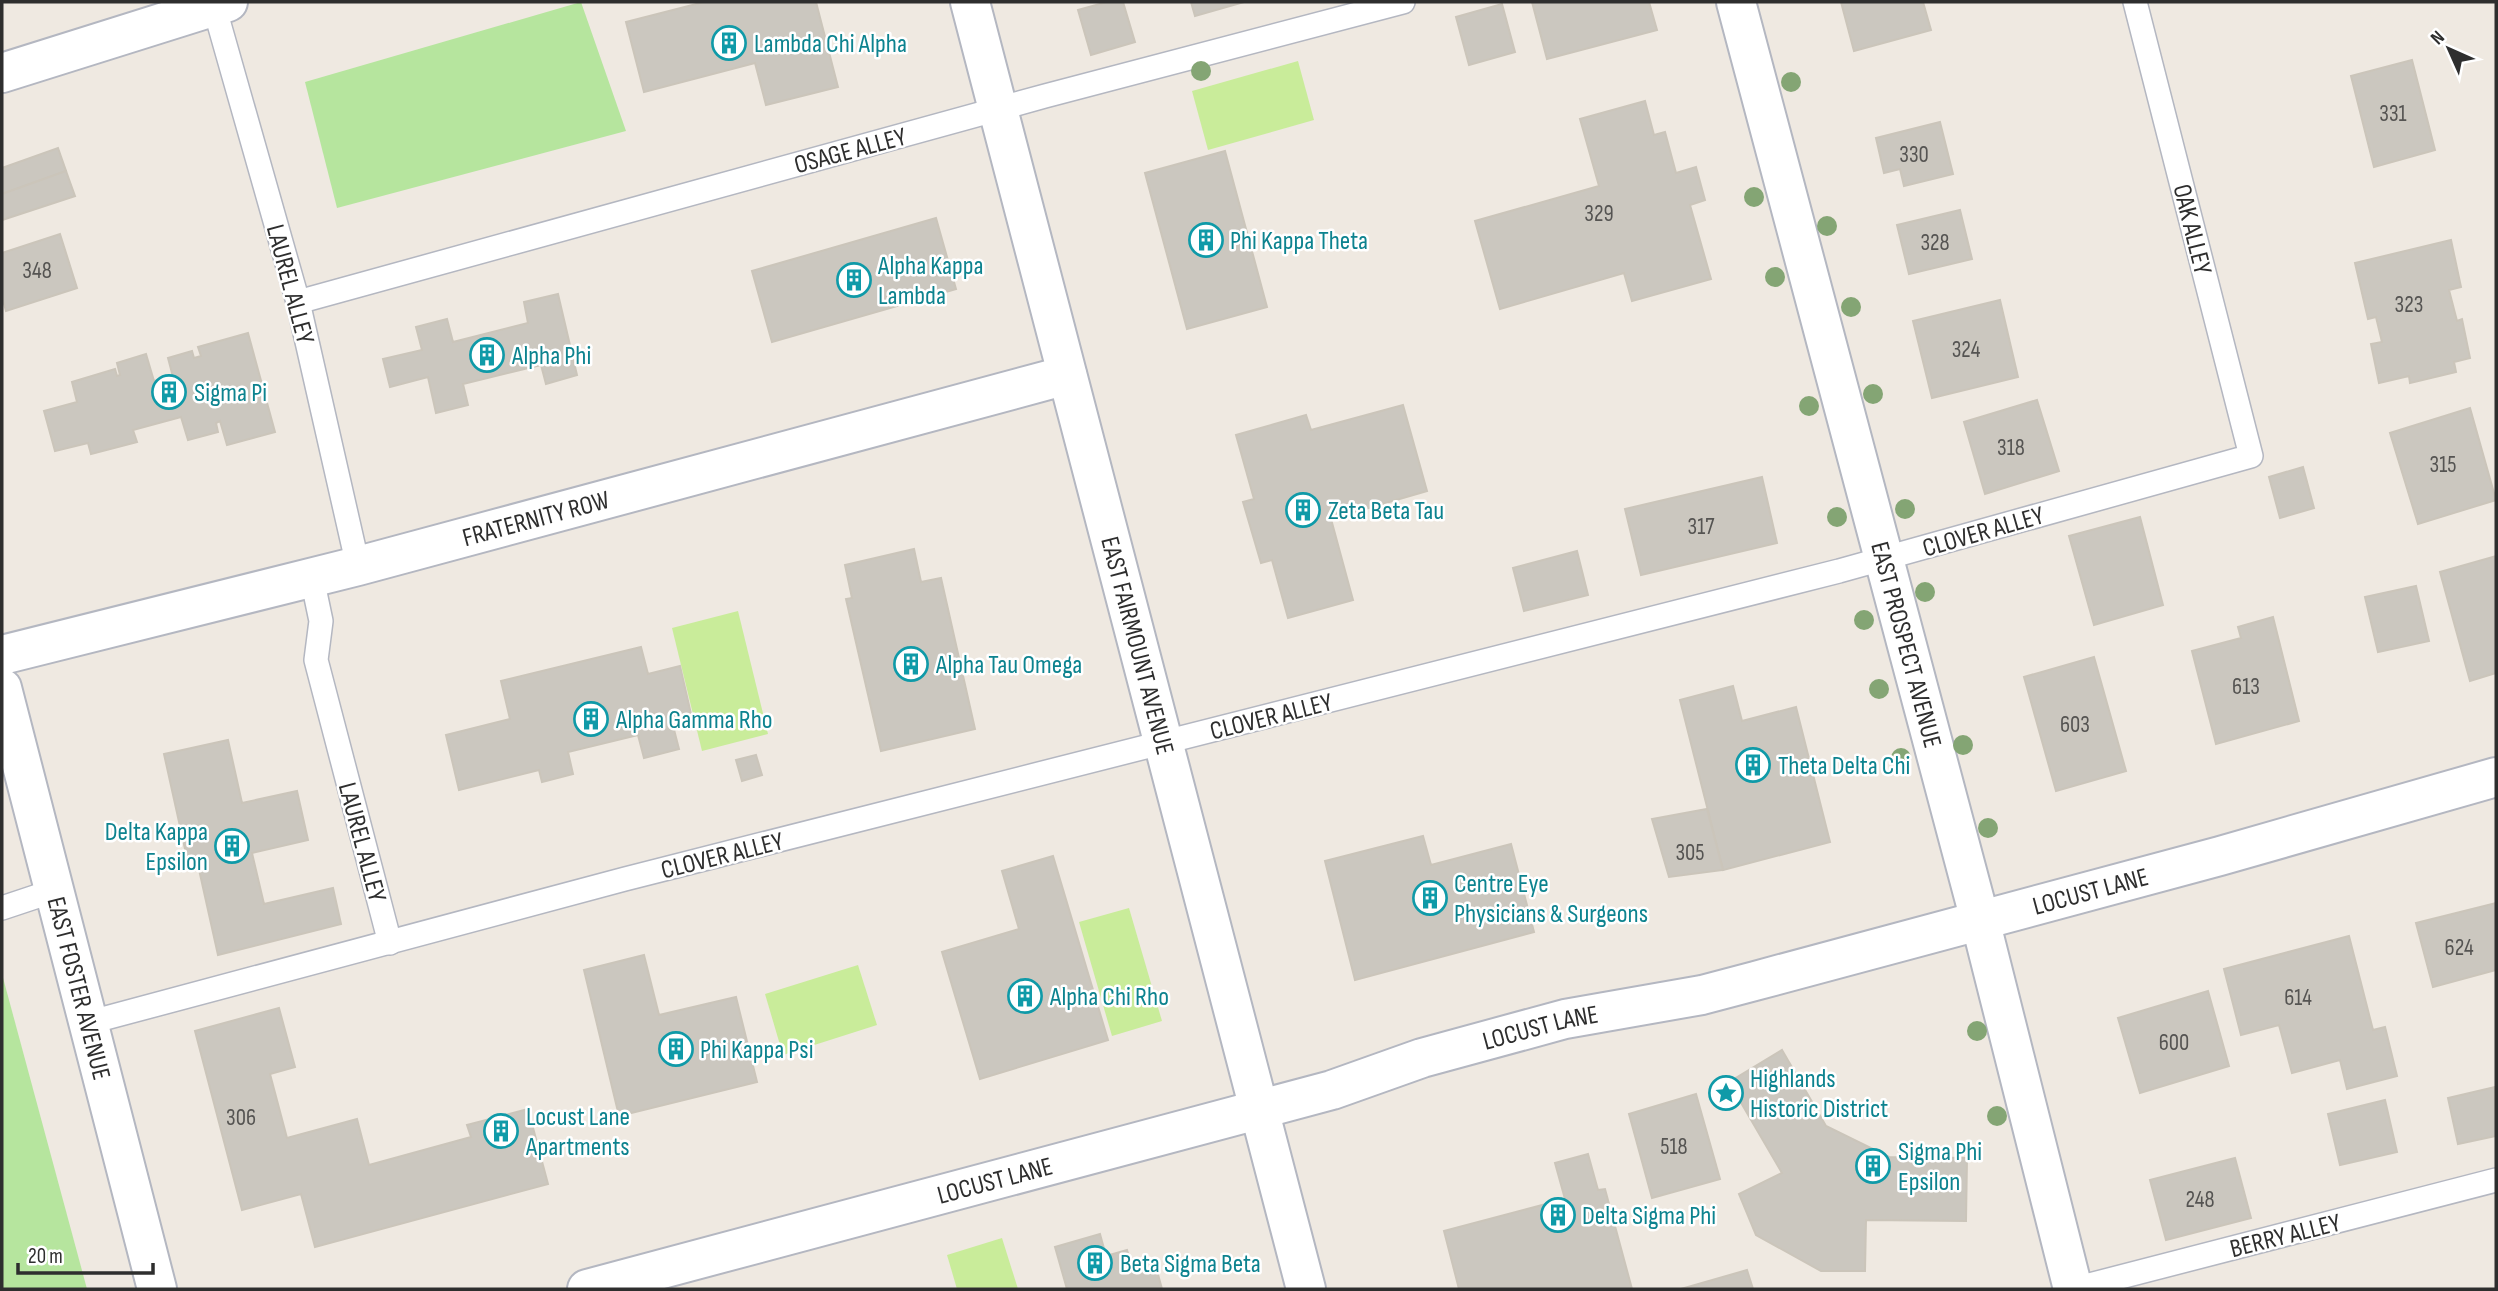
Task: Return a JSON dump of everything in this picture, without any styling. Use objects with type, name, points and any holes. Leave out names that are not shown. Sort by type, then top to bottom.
[{"type":"street","name":"EAST FAIRMOUNT AVENUE","points":[[970,2],[1306,1289]]},
{"type":"street","name":"EAST PROSPECT AVENUE","points":[[1736,2],[1980,920],[2074,1289]]},
{"type":"street","points":[[2,73],[221,4]]},
{"type":"street","name":"FRATERNITY ROW","points":[[2,655],[358,566],[1067,375]]},
{"type":"street","name":"EAST FOSTER AVENUE","points":[[2,688],[157,1289]]},
{"type":"street","name":"LOCUST LANE","points":[[587,1289],[1339,1088],[1422,1058],[1565,1020],[1702,995],[2220,856],[2496,777]]},
{"type":"lane","name":"OSAGE ALLEY","points":[[298,302],[998,108],[1403,2]]},
{"type":"lane","name":"OAK ALLEY","points":[[2135,2],[2251,456]]},
{"type":"lane","name":"LAUREL ALLEY","points":[[221,4],[298,302],[358,566]]},
{"type":"lane","name":"CLOVER ALLEY","points":[[87,1023],[625,879],[1884,558],[2251,456]]},
{"type":"lane","name":"LAUREL ALLEY","points":[[312,578],[321,621],[316,660],[390,943]]},
{"type":"lane","points":[[2,908],[54,891]]},
{"type":"lane","name":"BERRY ALLEY","points":[[2074,1289],[2496,1180]]},
{"type":"green space","points":[[581,2],[626,131],[337,208],[305,82]]},
{"type":"green space","points":[[1298,61],[1314,120],[1208,150],[1192,91]]},
{"type":"green space","points":[[738,611],[768,734],[702,751],[672,628]]},
{"type":"green space","points":[[1129,908],[1162,1021],[1112,1036],[1079,922]]},
{"type":"green space","points":[[858,965],[877,1025],[783,1055],[765,994]]},
{"type":"green space","points":[[2,974],[87,1289],[2,1289]]},
{"type":"green space","points":[[1002,1238],[1018,1289],[957,1289],[947,1255]]},
{"type":"building","name":"Lambda Chi Alpha","points":[[704,2],[816,2],[838,87],[766,105],[755,63],[644,92],[626,22]]},
{"type":"building","points":[[1107,2],[1123,2],[1135,42],[1091,55],[1078,10]]},
{"type":"building","points":[[1191,2],[1244,2],[1195,16]]},
{"type":"building","points":[[1532,2],[1649,2],[1657,30],[1547,59]]},
{"type":"building","points":[[1841,2],[1923,2],[1931,30],[1854,51]]},
{"type":"building","points":[[1502,4],[1515,52],[1469,65],[1456,17]]},
{"type":"building","points":[[2412,60],[2435,150],[2374,167],[2351,76]]},
{"type":"building","points":[[1645,101],[1654,135],[1665,132],[1676,173],[1696,167],[1705,200],[1690,205],[1711,279],[1632,301],[1624,273],[1500,309],[1475,221],[1599,186],[1580,119]]},
{"type":"building","points":[[1940,122],[1953,174],[1904,186],[1900,169],[1884,173],[1876,138]]},
{"type":"building","points":[[58,148],[66,171],[2,194],[2,168]]},
{"type":"building","name":"Phi Kappa Theta","points":[[1225,151],[1267,307],[1187,329],[1145,173]]},
{"type":"building","points":[[66,171],[75,196],[2,220],[2,194]]},
{"type":"building","points":[[1960,210],[1972,259],[1909,274],[1897,225]]},
{"type":"building","name":"Alpha Kappa Lambda","points":[[936,218],[956,289],[772,342],[752,271]]},
{"type":"building","points":[[60,234],[77,288],[6,311],[2,297],[2,253]]},
{"type":"building","points":[[2451,240],[2461,287],[2449,290],[2457,321],[2462,319],[2470,358],[2454,362],[2456,372],[2410,383],[2409,376],[2379,383],[2371,344],[2382,342],[2376,317],[2368,319],[2355,263]]},
{"type":"building","name":"Alpha Phi","points":[[558,294],[577,375],[546,384],[541,365],[463,384],[468,405],[436,413],[428,377],[390,387],[383,359],[422,350],[416,327],[447,319],[453,342],[528,323],[524,302]]},
{"type":"building","points":[[2000,300],[2018,377],[1932,398],[1913,321]]},
{"type":"building","name":"Sigma Pi","points":[[248,333],[275,432],[227,445],[220,421],[216,423],[218,432],[188,440],[181,417],[133,430],[137,442],[91,454],[88,443],[55,451],[44,411],[77,402],[72,382],[115,369],[117,376],[120,375],[117,363],[146,354],[154,381],[173,377],[168,358],[192,351],[194,358],[201,356],[198,347]]},
{"type":"building","points":[[2037,400],[2059,471],[1985,494],[1964,422]]},
{"type":"building","name":"Zeta Beta Tau","points":[[1403,405],[1427,491],[1331,519],[1353,600],[1288,618],[1272,560],[1261,563],[1243,502],[1254,499],[1236,435],[1306,415],[1311,430]]},
{"type":"building","points":[[2470,408],[2496,500],[2418,524],[2390,433]]},
{"type":"building","points":[[2303,467],[2314,508],[2280,518],[2269,477]]},
{"type":"building","points":[[1762,477],[1777,543],[1641,575],[1625,509]]},
{"type":"building","points":[[2140,517],[2163,605],[2094,625],[2069,536]]},
{"type":"building","name":"Alpha Tau Omega","points":[[914,549],[921,582],[941,578],[975,729],[881,751],[846,599],[852,598],[845,565]]},
{"type":"building","points":[[1577,551],[1588,595],[1524,611],[1513,568]]},
{"type":"building","points":[[2496,556],[2496,673],[2470,681],[2440,572]]},
{"type":"building","points":[[2416,586],[2429,641],[2378,652],[2365,597]]},
{"type":"building","points":[[2273,617],[2299,721],[2216,744],[2192,651],[2241,638],[2238,627]]},
{"type":"building","name":"Alpha Gamma Rho","points":[[641,647],[648,674],[680,666],[691,714],[671,718],[679,749],[644,758],[638,735],[568,752],[573,774],[542,782],[539,770],[459,790],[446,735],[510,719],[501,681]]},
{"type":"building","points":[[2094,657],[2126,771],[2056,791],[2024,677]]},
{"type":"building","name":"Theta Delta Chi","points":[[1733,686],[1742,721],[1796,707],[1830,842],[1723,870],[1680,700]]},
{"type":"building","name":"Delta Kappa Epsilon","points":[[228,740],[242,803],[297,791],[308,840],[252,853],[264,904],[333,888],[341,924],[218,955],[198,865],[189,867],[164,754]]},
{"type":"building","points":[[756,755],[762,775],[742,781],[736,760]]},
{"type":"building","name":"Theta Delta Chi","points":[[1707,809],[1723,870],[1669,877],[1652,819]]},
{"type":"building","name":"Centre Eye Physicians & Surgeons","points":[[1423,836],[1431,865],[1511,844],[1534,932],[1355,980],[1325,861]]},
{"type":"building","name":"Alpha Chi Rho","points":[[1053,856],[1108,1040],[980,1079],[942,952],[1019,929],[1002,871]]},
{"type":"building","points":[[2496,903],[2496,970],[2433,987],[2416,923]]},
{"type":"building","points":[[2349,936],[2373,1030],[2385,1027],[2397,1076],[2347,1089],[2340,1060],[2292,1073],[2279,1025],[2241,1035],[2224,969]]},
{"type":"building","name":"Phi Kappa Psi","points":[[644,955],[659,1015],[736,997],[757,1082],[619,1116],[584,970]]},
{"type":"building","points":[[2208,991],[2229,1066],[2140,1093],[2118,1018]]},
{"type":"building","name":"Locust Lane Apartments","points":[[279,1008],[295,1067],[270,1074],[287,1138],[357,1119],[369,1165],[471,1137],[467,1125],[528,1109],[548,1184],[315,1247],[301,1194],[242,1210],[195,1031]]},
{"type":"building","name":"Sigma Phi Epsilon","points":[[1782,1050],[1826,1126],[1889,1157],[1967,1158],[1966,1221],[1866,1220],[1865,1271],[1821,1271],[1756,1235],[1739,1194],[1782,1173],[1729,1082]]},
{"type":"building","points":[[2495,1087],[2496,1136],[2458,1144],[2448,1098]]},
{"type":"building","points":[[1696,1094],[1720,1179],[1652,1198],[1629,1114]]},
{"type":"building","points":[[2385,1100],[2397,1152],[2340,1165],[2328,1114]]},
{"type":"building","name":"Delta Sigma Phi","points":[[1588,1154],[1598,1190],[1605,1189],[1632,1289],[1459,1289],[1444,1231],[1565,1199],[1555,1163]]},
{"type":"building","points":[[2235,1158],[2251,1218],[2166,1240],[2150,1180]]},
{"type":"building","name":"Beta Sigma Beta","points":[[1100,1234],[1106,1256],[1127,1250],[1132,1267],[1154,1260],[1162,1289],[1067,1289],[1055,1247]]},
{"type":"building","points":[[1747,1270],[1753,1289],[1681,1289]]},
{"type":"place","name":"Lambda Chi Alpha","points":[[729,43]]},
{"type":"place","name":"Phi Kappa Theta","points":[[1206,240]]},
{"type":"place","name":"Alpha Kappa Lambda","points":[[854,280]]},
{"type":"place","name":"Alpha Phi","points":[[487,355]]},
{"type":"place","name":"Sigma Pi","points":[[169,392]]},
{"type":"place","name":"Zeta Beta Tau","points":[[1303,510]]},
{"type":"place","name":"Alpha Tau Omega","points":[[911,664]]},
{"type":"place","name":"Alpha Gamma Rho","points":[[591,719]]},
{"type":"place","name":"Theta Delta Chi","points":[[1753,765]]},
{"type":"place","name":"Delta Kappa Epsilon","points":[[232,846]]},
{"type":"place","name":"Centre Eye Physicians & Surgeons","points":[[1430,898]]},
{"type":"place","name":"Alpha Chi Rho","points":[[1025,996]]},
{"type":"place","name":"Phi Kappa Psi","points":[[676,1049]]},
{"type":"place","name":"Highlands Historic District","points":[[1726,1093]]},
{"type":"place","name":"Locust Lane Apartments","points":[[501,1131]]},
{"type":"place","name":"Sigma Phi Epsilon","points":[[1873,1166]]},
{"type":"place","name":"Delta Sigma Phi","points":[[1558,1215]]},
{"type":"place","name":"Beta Sigma Beta","points":[[1095,1263]]}]
